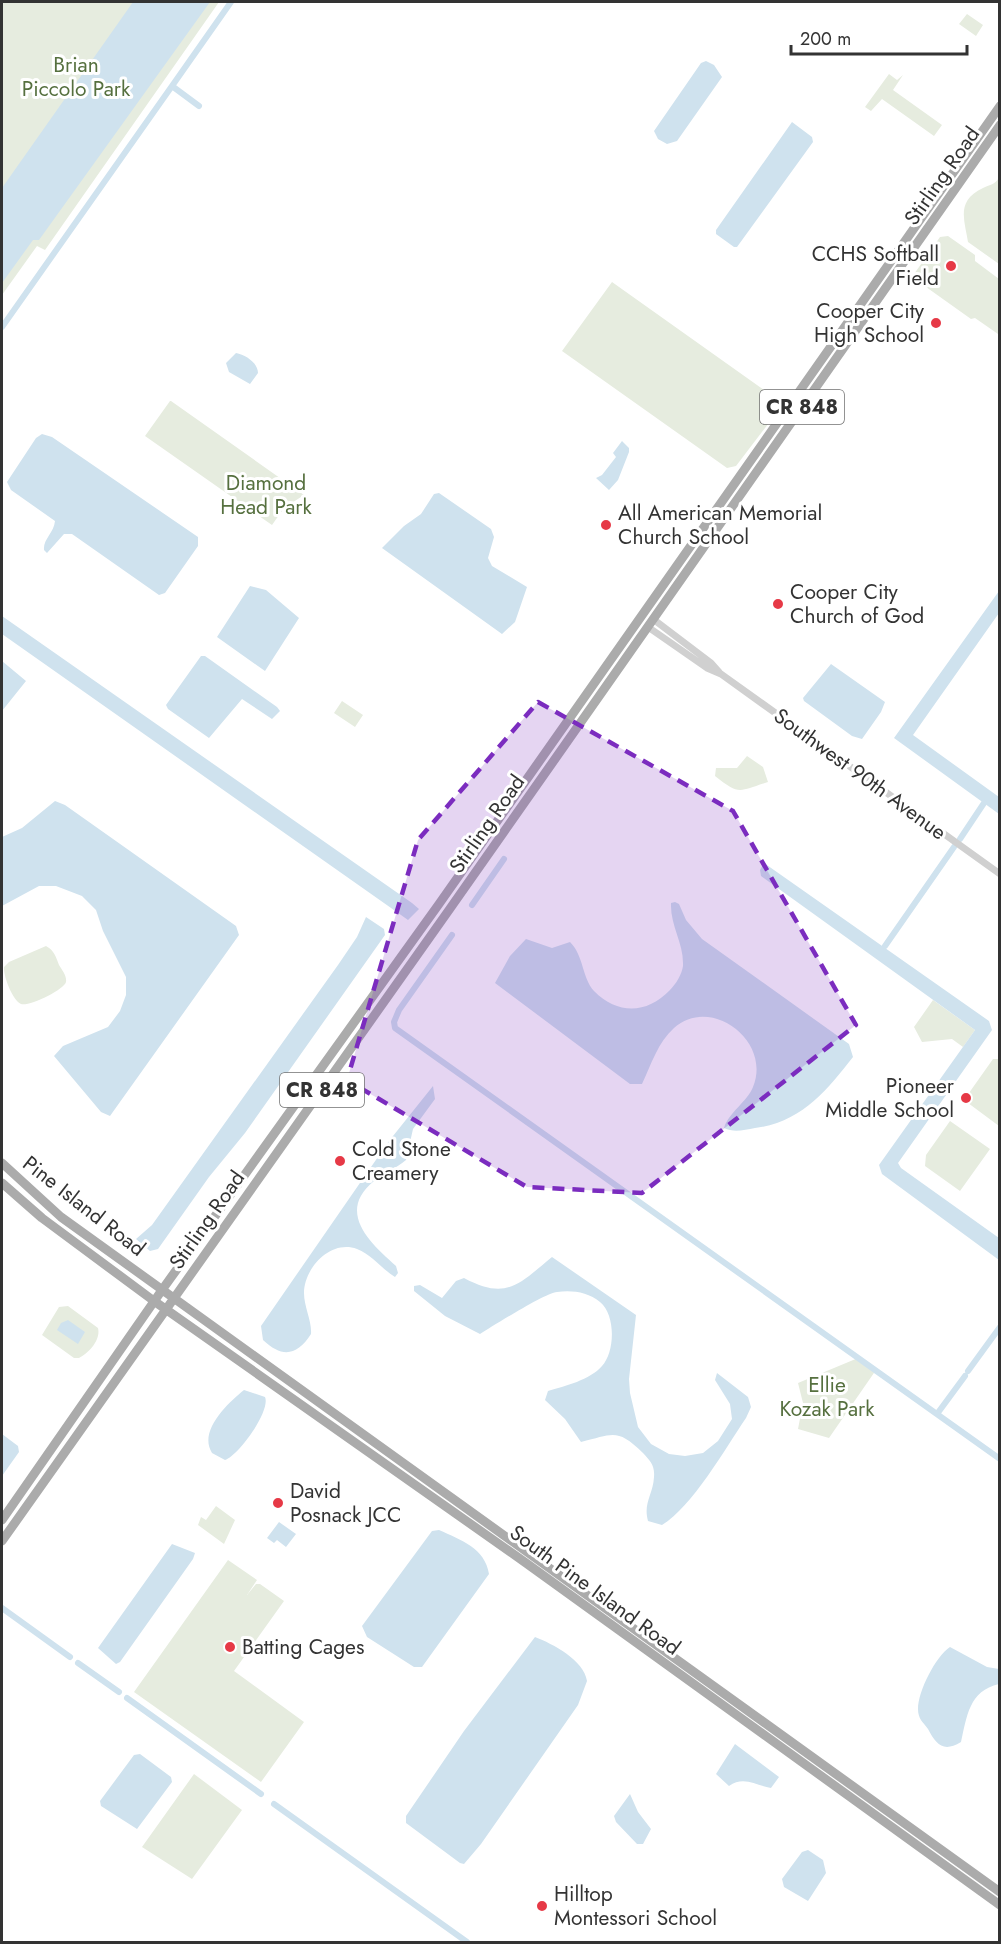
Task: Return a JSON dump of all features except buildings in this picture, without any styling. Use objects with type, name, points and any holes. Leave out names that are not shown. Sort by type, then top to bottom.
[{"type":"main road","name":"Stirling Road","points":[[2,1520],[154,1301],[493,826],[999,106]]},
{"type":"main road","name":"Stirling Road","points":[[2,1541],[303,1117],[999,125]]},
{"type":"main road","points":[[976,138],[986,145]]},
{"type":"main road","points":[[887,265],[897,272]]},
{"type":"main road","points":[[493,826],[504,830]]},
{"type":"main road","points":[[291,1110],[303,1117]]},
{"type":"main road","name":"Pine Island Road","points":[[2,1163],[61,1217],[173,1298]]},
{"type":"main road","name":"Pine Island Road","points":[[2,1183],[42,1218],[166,1309]]},
{"type":"main road","name":"South Pine Island Road","points":[[173,1298],[999,1892]]},
{"type":"main road","name":"South Pine Island Road","points":[[166,1309],[536,1570],[999,1905]]},
{"type":"main road","points":[[51,1449],[61,1456]]},
{"type":"street","name":"Southwest 90th Avenue","points":[[650,623],[707,668],[721,674],[999,874]]},
{"type":"highlighted area","points":[[538,702],[733,811],[856,1025],[642,1193],[527,1187],[347,1080],[418,840]]},
{"type":"green space","name":"Brian Piccolo Park","points":[[2,2],[219,2],[45,250],[37,246],[2,295]]},
{"type":"green space","points":[[967,14],[983,25],[976,36],[959,24]]},
{"type":"green space","points":[[889,74],[897,80],[903,75],[893,90],[942,125],[934,136],[882,99],[871,111],[865,107]]},
{"type":"green space","points":[[999,178],[999,264],[968,242],[964,212],[968,199],[974,193]]},
{"type":"green space","name":"CCHS Softball Field","points":[[948,236],[975,255],[975,261],[999,279],[999,338],[998,334],[975,318],[971,319],[912,277],[940,237]]},
{"type":"green space","points":[[612,282],[778,400],[778,411],[736,466],[727,468],[562,351]]},
{"type":"green space","name":"Diamond Head Park","points":[[170,401],[304,495],[284,508],[272,525],[145,436]]},
{"type":"green space","points":[[342,701],[363,715],[355,727],[334,713]]},
{"type":"green space","points":[[747,756],[763,767],[768,782],[740,790],[730,787],[715,776],[716,768],[737,768]]},
{"type":"green space","points":[[46,946],[54,954],[65,975],[66,982],[45,997],[31,1003],[21,1004],[14,998],[5,976],[4,967],[9,962]]},
{"type":"green space","points":[[933,1000],[975,1030],[963,1047],[952,1039],[922,1042],[914,1027]]},
{"type":"green space","points":[[993,1059],[999,1059],[999,1126],[964,1100]]},
{"type":"green space","points":[[950,1121],[990,1149],[960,1191],[925,1166],[926,1155]]},
{"type":"green space","points":[[68,1306],[98,1328],[98,1337],[93,1346],[79,1358],[74,1358],[42,1335],[59,1307]]},
{"type":"green space","name":"Ellie Kozak Park","points":[[858,1358],[876,1370],[829,1438],[798,1429],[803,1403],[798,1383]]},
{"type":"green space","points":[[216,1506],[235,1520],[224,1544],[198,1525],[201,1517],[206,1520]]},
{"type":"green space","points":[[228,1560],[257,1580],[247,1595],[256,1584],[260,1584],[284,1601],[234,1671],[304,1722],[261,1782],[134,1692]]},
{"type":"green space","points":[[194,1774],[242,1810],[192,1879],[142,1847]]},
{"type":"water","points":[[133,2],[210,2],[39,240],[33,240],[2,283],[2,188]]},
{"type":"water","points":[[706,61],[714,65],[722,77],[677,141],[667,144],[658,139],[654,131],[701,63]]},
{"type":"water","points":[[792,122],[812,137],[813,142],[737,247],[734,247],[716,234],[716,230]]},
{"type":"water","points":[[236,353],[244,356],[256,366],[258,373],[250,384],[229,372],[226,363]]},
{"type":"water","points":[[42,434],[52,437],[198,537],[198,546],[165,593],[159,595],[72,534],[64,534],[47,553],[44,550],[55,521],[11,490],[7,482],[36,438]]},
{"type":"water","points":[[622,441],[629,448],[629,452],[618,480],[609,490],[596,478],[602,475],[616,457],[613,453]]},
{"type":"water","points":[[439,493],[491,529],[494,537],[488,558],[492,566],[527,587],[515,622],[502,634],[382,548],[404,526],[421,514],[434,494]]},
{"type":"water","points":[[250,586],[266,590],[299,618],[265,671],[217,637]]},
{"type":"water","points":[[999,591],[999,613],[913,735],[999,797],[999,814],[894,738]]},
{"type":"water","points":[[2,616],[419,909],[408,920],[2,634]]},
{"type":"water","points":[[201,656],[205,656],[280,711],[272,719],[242,699],[209,738],[168,709],[166,705]]},
{"type":"water","points":[[2,661],[26,681],[2,711]]},
{"type":"water","points":[[831,664],[885,702],[881,712],[862,739],[852,736],[804,701],[803,698]]},
{"type":"water","points":[[55,801],[65,805],[236,926],[239,935],[110,1116],[101,1112],[54,1056],[63,1046],[108,1027],[120,1011],[126,995],[126,977],[103,931],[96,910],[82,896],[56,886],[39,886],[2,906],[2,837],[22,828]]},
{"type":"water","points":[[764,863],[989,1021],[992,1030],[898,1163],[901,1168],[999,1238],[999,1260],[882,1174],[879,1165],[975,1030],[761,876],[760,870]]},
{"type":"water","points":[[671,903],[679,904],[686,920],[702,939],[849,1044],[853,1057],[823,1093],[800,1112],[772,1125],[743,1130],[724,1128],[726,1122],[753,1087],[757,1070],[754,1054],[746,1039],[734,1028],[720,1020],[705,1017],[689,1019],[674,1028],[659,1047],[642,1084],[630,1084],[495,983],[510,956],[526,939],[552,948],[570,942],[578,954],[590,986],[603,999],[623,1008],[652,1004],[672,988],[683,966],[671,911]]},
{"type":"water","points":[[366,917],[384,929],[385,935],[245,1133],[209,1177],[158,1249],[150,1251],[136,1239],[152,1225],[338,965],[357,937]]},
{"type":"water","points":[[433,1086],[435,1099],[413,1129],[406,1160],[374,1181],[363,1193],[358,1204],[357,1215],[361,1226],[376,1247],[396,1266],[398,1273],[395,1277],[357,1249],[347,1247],[329,1252],[314,1265],[305,1284],[304,1298],[311,1334],[300,1347],[289,1352],[283,1352],[270,1346],[263,1340],[261,1326],[389,1141]]},
{"type":"water","points":[[552,1257],[636,1315],[629,1379],[630,1393],[638,1427],[651,1444],[669,1454],[685,1456],[703,1453],[718,1441],[732,1419],[730,1404],[715,1380],[717,1373],[748,1397],[751,1407],[746,1418],[718,1461],[685,1505],[662,1525],[648,1521],[647,1504],[654,1469],[643,1453],[621,1436],[608,1435],[581,1442],[565,1419],[545,1400],[548,1391],[584,1379],[597,1371],[606,1360],[611,1343],[611,1324],[600,1302],[580,1292],[557,1292],[531,1304],[480,1334],[445,1316],[414,1291],[414,1286],[420,1285],[442,1298],[456,1281],[464,1278],[479,1285],[502,1289],[521,1282]]},
{"type":"water","points":[[68,1320],[85,1332],[78,1344],[57,1330],[61,1323]]},
{"type":"water","points":[[244,1390],[265,1397],[266,1404],[245,1442],[225,1460],[212,1453],[209,1436],[223,1410]]},
{"type":"water","points":[[2,1434],[18,1446],[19,1452],[2,1476]]},
{"type":"water","points":[[279,1522],[296,1534],[286,1547],[277,1540],[274,1543],[267,1538]]},
{"type":"water","points":[[439,1530],[463,1541],[477,1551],[487,1565],[489,1574],[422,1667],[414,1667],[367,1637],[362,1626],[432,1531]]},
{"type":"water","points":[[172,1544],[195,1553],[193,1559],[120,1662],[116,1664],[98,1648]]},
{"type":"water","points":[[535,1637],[567,1654],[580,1666],[587,1681],[578,1705],[481,1844],[464,1864],[460,1863],[406,1823],[406,1816],[464,1731]]},
{"type":"water","points":[[950,1647],[987,1667],[999,1669],[999,1684],[981,1692],[975,1699],[968,1714],[961,1742],[945,1747],[934,1739],[920,1718],[918,1709],[921,1693],[929,1675],[939,1658]]},
{"type":"water","points":[[735,1744],[779,1777],[771,1788],[745,1781],[729,1786],[716,1774]]},
{"type":"water","points":[[140,1754],[171,1777],[172,1782],[137,1829],[101,1806],[100,1801],[134,1755]]},
{"type":"water","points":[[630,1794],[638,1812],[651,1829],[643,1844],[637,1844],[616,1822],[614,1816]]},
{"type":"water","points":[[808,1850],[823,1860],[826,1873],[808,1901],[784,1887],[782,1879],[802,1852]]},
{"type":"waterway","points":[[172,86],[231,2]]},
{"type":"waterway","points":[[2,327],[172,86],[199,106]]},
{"type":"waterway","points":[[960,839],[984,803]]},
{"type":"waterway","points":[[885,946],[954,847]]},
{"type":"waterway","points":[[472,905],[504,859]]},
{"type":"waterway","points":[[452,935],[399,1010],[394,1022],[395,1028],[1000,1459]]},
{"type":"waterway","points":[[968,1371],[1000,1327]]},
{"type":"waterway","points":[[937,1414],[965,1376]]},
{"type":"waterway","points":[[2,1608],[70,1657]]},
{"type":"waterway","points":[[78,1663],[119,1692]]},
{"type":"waterway","points":[[127,1698],[261,1794]]},
{"type":"waterway","points":[[274,1804],[467,1942]]},
{"type":"place","name":"CCHS Softball Field","points":[[951,266]]},
{"type":"place","name":"Cooper City High School","points":[[936,323]]},
{"type":"place","name":"All American Memorial Church School","points":[[606,525]]},
{"type":"place","name":"Cooper City Church of God","points":[[778,604]]},
{"type":"place","name":"Pioneer Middle School","points":[[966,1098]]},
{"type":"place","name":"Cold Stone Creamery","points":[[340,1161]]},
{"type":"place","name":"David Posnack JCC","points":[[278,1503]]},
{"type":"place","name":"Batting Cages","points":[[230,1647]]},
{"type":"place","name":"Hilltop Montessori School","points":[[542,1906]]}]
